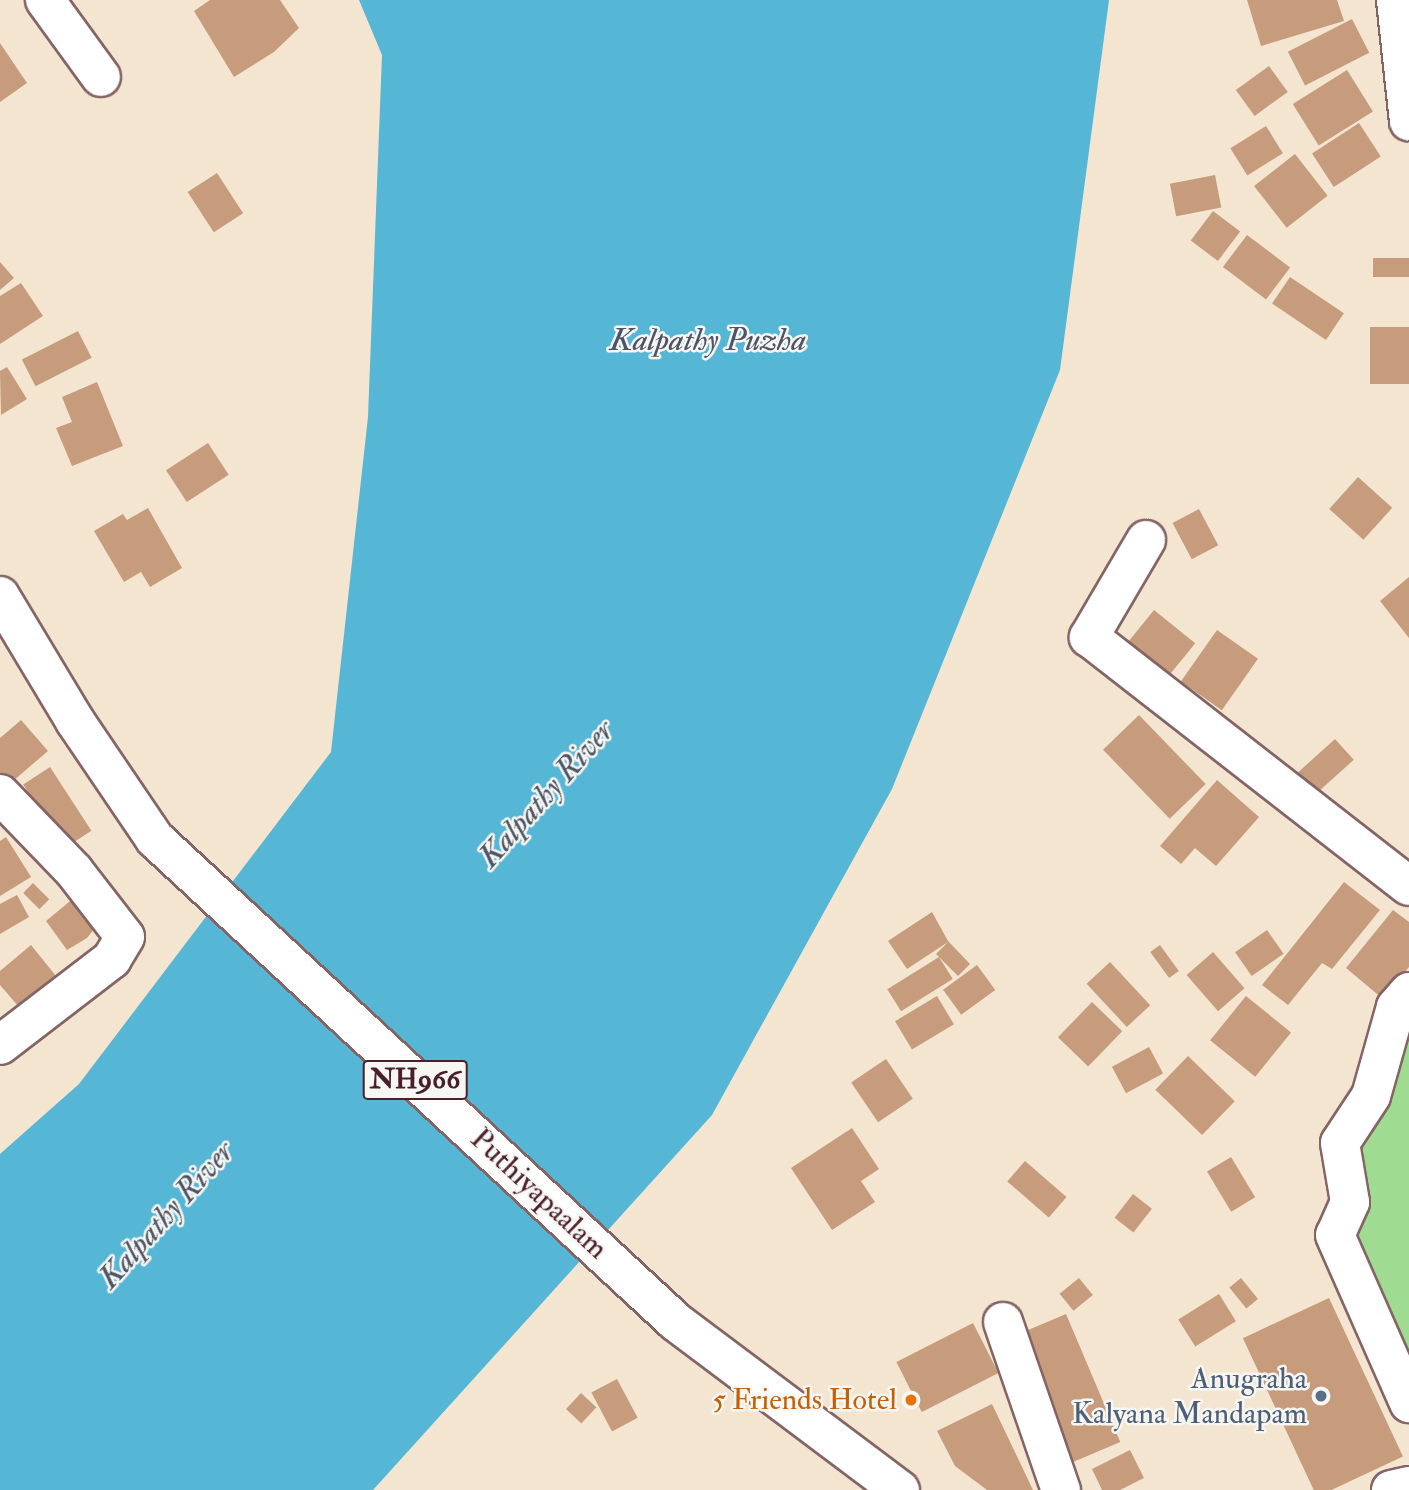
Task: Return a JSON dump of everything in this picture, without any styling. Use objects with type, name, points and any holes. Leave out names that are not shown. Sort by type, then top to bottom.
[{"type":"main road","points":[[45,0],[101,77]]},
{"type":"main road","points":[[1396,0],[1409,121]]},
{"type":"main road","points":[[1146,540],[1088,637],[1409,886]]},
{"type":"main road","name":"Puthiyapaalam","points":[[0,596],[75,721],[155,839],[676,1322],[900,1490]]},
{"type":"main road","points":[[0,794],[74,871],[125,937],[112,959],[0,1045]]},
{"type":"main road","points":[[1409,992],[1395,1007],[1371,1096],[1340,1143],[1350,1202],[1335,1235],[1409,1403]]},
{"type":"main road","points":[[1003,1322],[1061,1490]]},
{"type":"main road","points":[[1391,1490],[1409,1486]]},
{"type":"green space","points":[[1409,1022],[1409,1351],[1352,1223],[1352,1138]]},
{"type":"water","name":"Kalpathy Puzha","points":[[359,0],[1109,0],[1060,370],[892,789],[712,1115],[373,1490],[0,1490],[0,1154],[79,1084],[331,752],[368,417],[382,55]]},
{"type":"building","points":[[210,0],[280,0],[299,28],[274,52],[234,77],[194,11]]},
{"type":"building","points":[[1247,0],[1337,0],[1344,21],[1261,46]]},
{"type":"building","points":[[1352,19],[1369,53],[1305,86],[1288,52]]},
{"type":"building","points":[[0,43],[27,83],[0,102]]},
{"type":"building","points":[[1269,66],[1288,92],[1255,116],[1236,90]]},
{"type":"building","points":[[1347,70],[1373,112],[1319,145],[1293,104]]},
{"type":"building","points":[[1359,123],[1381,157],[1334,187],[1312,153]]},
{"type":"building","points":[[1266,126],[1283,153],[1247,175],[1230,148]]},
{"type":"building","points":[[1295,154],[1328,196],[1287,228],[1254,186]]},
{"type":"building","points":[[217,173],[243,213],[214,232],[188,192]]},
{"type":"building","points":[[1215,175],[1221,207],[1176,216],[1170,184]]},
{"type":"building","points":[[1213,211],[1240,231],[1218,261],[1191,241]]},
{"type":"building","points":[[1247,235],[1290,267],[1266,299],[1223,267]]},
{"type":"building","points":[[1373,258],[1409,258],[1409,277],[1373,277]]},
{"type":"building","points":[[0,262],[14,278],[0,290]]},
{"type":"building","points":[[1290,277],[1344,313],[1326,340],[1272,304]]},
{"type":"building","points":[[21,283],[43,316],[0,344],[0,296]]},
{"type":"building","points":[[1370,327],[1409,327],[1409,384],[1370,384]]},
{"type":"building","points":[[78,331],[92,358],[35,386],[22,360]]},
{"type":"building","points":[[7,367],[27,399],[1,415],[0,371]]},
{"type":"building","points":[[97,382],[123,446],[72,466],[56,428],[72,422],[62,397]]},
{"type":"building","points":[[208,443],[229,475],[187,502],[166,470]]},
{"type":"building","points":[[1358,477],[1392,508],[1363,540],[1329,509]]},
{"type":"building","points":[[148,508],[182,568],[150,587],[141,572],[124,582],[94,531],[123,514],[127,520]]},
{"type":"building","points":[[1199,509],[1218,545],[1192,559],[1173,523]]},
{"type":"building","points":[[1409,577],[1409,638],[1380,601]]},
{"type":"building","points":[[1154,610],[1195,643],[1161,686],[1119,653]]},
{"type":"building","points":[[1217,630],[1258,659],[1222,710],[1181,682]]},
{"type":"building","points":[[1139,715],[1206,784],[1170,819],[1103,750]]},
{"type":"building","points":[[21,720],[48,751],[6,787],[0,780],[0,738]]},
{"type":"building","points":[[1335,739],[1354,760],[1314,796],[1295,775]]},
{"type":"building","points":[[50,767],[91,831],[65,848],[23,784]]},
{"type":"building","points":[[1217,780],[1259,817],[1216,866],[1195,848],[1181,864],[1160,846]]},
{"type":"building","points":[[6,837],[31,877],[0,896],[0,841]]},
{"type":"building","points":[[1344,882],[1380,910],[1332,969],[1322,963],[1288,1005],[1262,985]]},
{"type":"building","points":[[33,883],[49,899],[39,909],[23,893]]},
{"type":"building","points":[[81,892],[101,920],[87,938],[67,950],[46,921]]},
{"type":"building","points":[[17,895],[29,917],[0,934],[0,904]]},
{"type":"building","points":[[1393,910],[1409,922],[1409,967],[1383,999],[1346,968]]},
{"type":"building","points":[[932,912],[948,941],[970,964],[958,976],[936,954],[948,942],[907,969],[888,941]]},
{"type":"building","points":[[1267,930],[1284,954],[1252,976],[1235,952]]},
{"type":"building","points":[[31,945],[56,976],[19,1007],[0,985],[0,971]]},
{"type":"building","points":[[1160,945],[1179,971],[1169,978],[1150,952]]},
{"type":"building","points":[[1213,952],[1244,988],[1218,1011],[1187,975]]},
{"type":"building","points":[[939,957],[953,979],[901,1011],[887,989]]},
{"type":"building","points":[[1110,962],[1150,1005],[1127,1027],[1087,984]]},
{"type":"building","points":[[977,965],[995,990],[961,1015],[943,990]]},
{"type":"building","points":[[937,996],[954,1024],[912,1050],[895,1021]]},
{"type":"building","points":[[1246,996],[1291,1033],[1255,1077],[1210,1040]]},
{"type":"building","points":[[1092,1002],[1122,1031],[1088,1066],[1058,1037]]},
{"type":"building","points":[[1149,1047],[1163,1073],[1126,1093],[1112,1067]]},
{"type":"building","points":[[1188,1056],[1235,1101],[1202,1135],[1155,1090]]},
{"type":"building","points":[[886,1059],[913,1099],[878,1122],[851,1082]]},
{"type":"building","points":[[852,1128],[879,1169],[861,1181],[875,1202],[832,1230],[791,1168]]},
{"type":"building","points":[[1231,1157],[1255,1197],[1231,1212],[1207,1171]]},
{"type":"building","points":[[1025,1161],[1067,1197],[1049,1217],[1007,1181]]},
{"type":"building","points":[[1133,1194],[1152,1209],[1133,1232],[1115,1218]]},
{"type":"building","points":[[1079,1278],[1093,1295],[1073,1311],[1060,1294]]},
{"type":"building","points":[[1241,1278],[1258,1299],[1246,1308],[1229,1287]]},
{"type":"building","points":[[1219,1294],[1236,1321],[1195,1347],[1178,1319]]},
{"type":"building","name":"Anugraha Kalyana Mandapam","points":[[1329,1298],[1403,1457],[1331,1490],[1314,1490],[1243,1338]]},
{"type":"building","points":[[1066,1314],[1120,1442],[1072,1462],[1018,1334]]},
{"type":"building","points":[[973,1323],[998,1373],[922,1412],[896,1362]]},
{"type":"building","points":[[617,1379],[638,1418],[612,1431],[591,1393]]},
{"type":"building","points":[[581,1393],[596,1407],[581,1423],[566,1409]]},
{"type":"building","points":[[992,1404],[1033,1490],[987,1490],[955,1466],[937,1431]]},
{"type":"building","points":[[1130,1450],[1144,1478],[1120,1490],[1102,1490],[1092,1469]]},
{"type":"place","name":"Anugraha Kalyana Mandapam","points":[[1321,1396]]},
{"type":"place","name":"5 Friends Hotel","points":[[911,1400]]},
{"type":"water label","name":"Kalpathy River","points":[[546,794]]},
{"type":"water label","name":"Kalpathy River","points":[[166,1215]]}]
